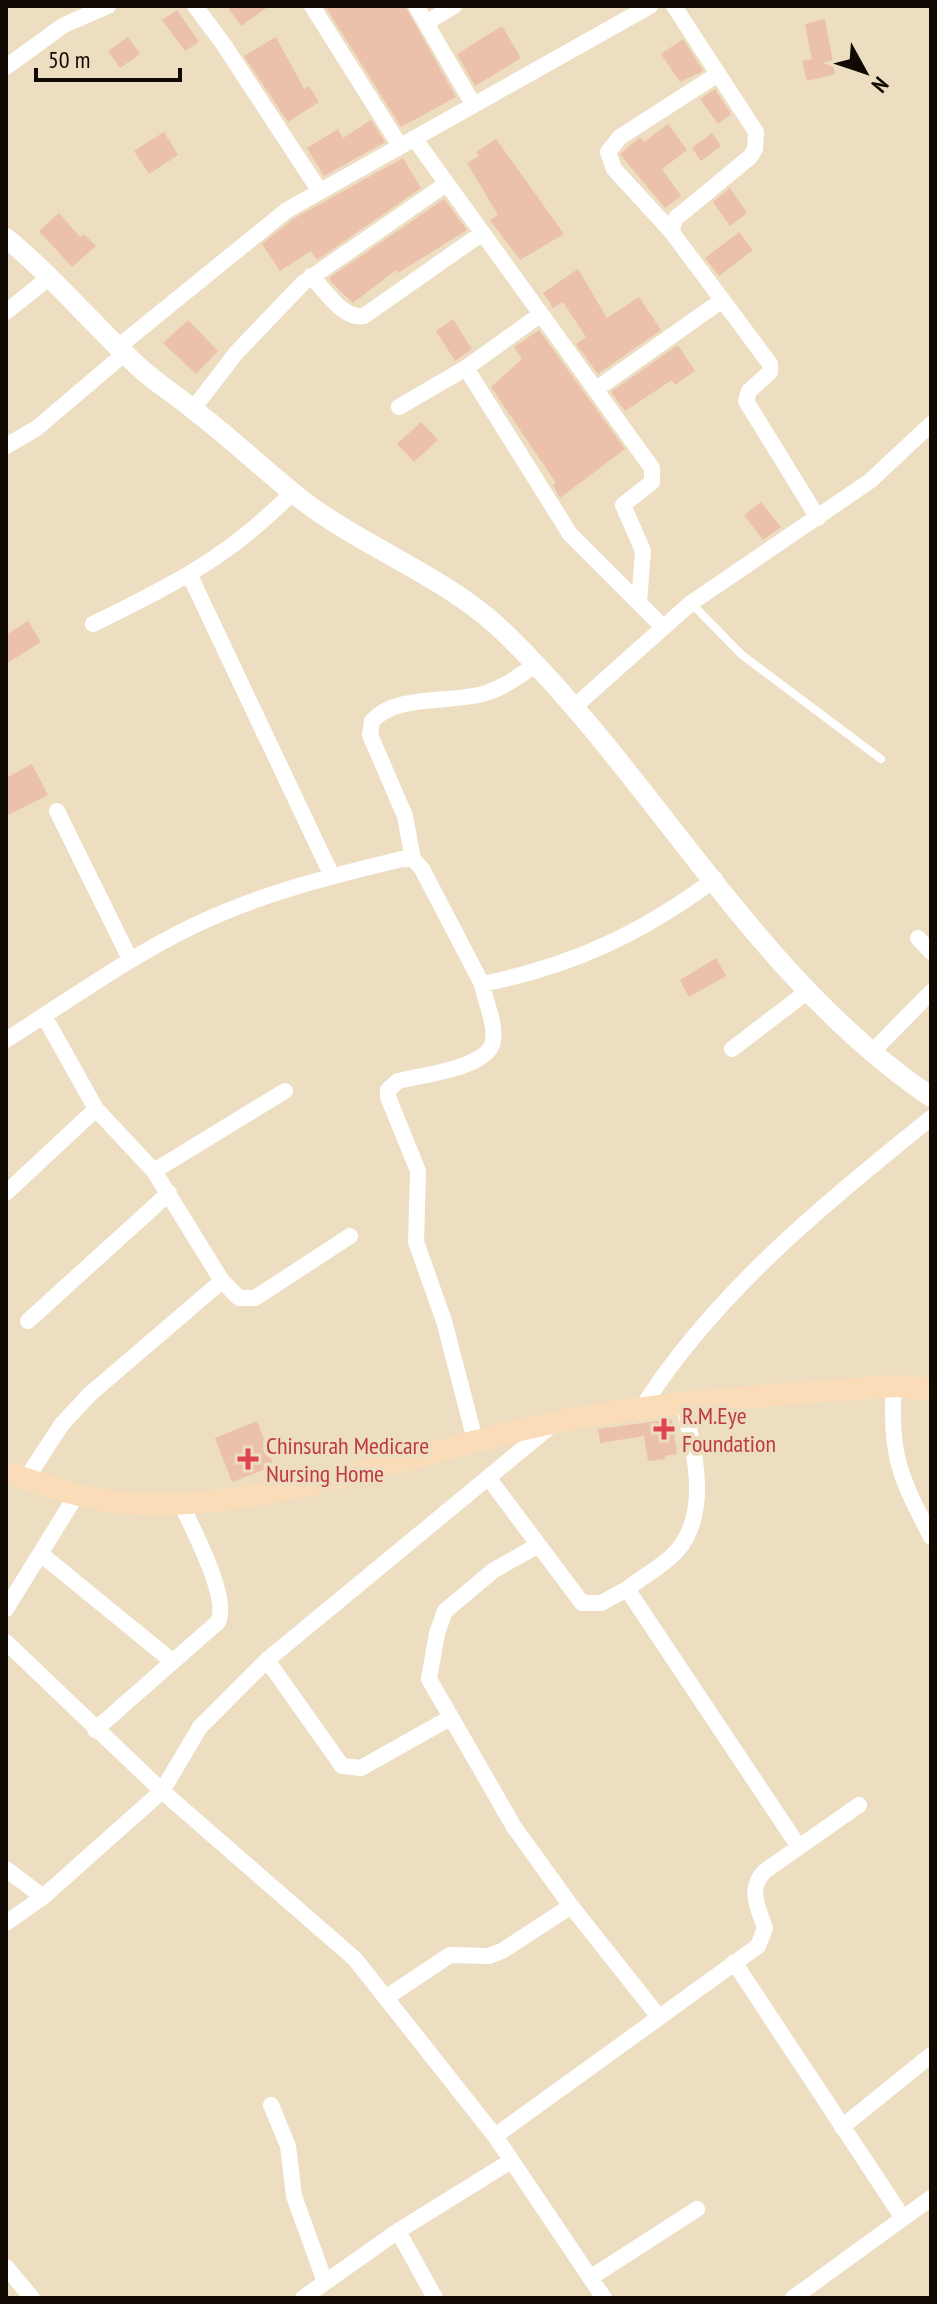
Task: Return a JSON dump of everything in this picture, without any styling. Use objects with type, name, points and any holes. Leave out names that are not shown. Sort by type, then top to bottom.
[{"type":"main road","points":[[16,1475],[77,1494],[117,1502],[181,1503],[231,1498],[555,1422],[643,1406],[894,1386],[931,1389]]},
{"type":"street","points":[[6,67],[64,25],[108,6]]},
{"type":"street","points":[[195,6],[319,190]]},
{"type":"street","points":[[312,6],[407,142],[446,184],[655,474],[652,482],[623,505],[643,551],[639,603]]},
{"type":"street","points":[[416,6],[473,104]]},
{"type":"street","points":[[426,23],[454,6]]},
{"type":"street","points":[[6,446],[37,428],[256,232],[319,190],[650,6]]},
{"type":"street","points":[[671,231],[676,218],[755,149],[756,132],[674,6]]},
{"type":"street","points":[[718,74],[620,137],[608,152],[614,169],[671,231],[770,364],[770,372],[749,391],[746,401],[818,518]]},
{"type":"street","points":[[193,409],[236,353],[311,276],[446,184]]},
{"type":"street","points":[[311,276],[343,310],[351,316],[364,316],[481,234]]},
{"type":"street","points":[[6,238],[50,277],[121,350],[293,492],[334,523],[413,566],[476,607],[574,707],[808,991],[872,1052],[931,1097]]},
{"type":"street","points":[[6,312],[50,277]]},
{"type":"street","points":[[595,390],[721,301]]},
{"type":"street","points":[[399,407],[466,368],[541,314]]},
{"type":"street","points":[[466,368],[570,534],[663,627]]},
{"type":"street","points":[[574,707],[691,603],[870,481],[930,427]]},
{"type":"street","points":[[93,624],[190,576],[239,543],[293,492]]},
{"type":"street","points":[[190,576],[332,876]]},
{"type":"street","points":[[475,1440],[451,1345],[416,1242],[418,1171],[388,1097],[388,1090],[398,1081],[477,1061],[491,1048],[494,1037],[482,984],[422,869],[413,859],[405,816],[370,735],[372,721],[396,706],[488,693],[535,665]]},
{"type":"street","points":[[57,811],[130,959]]},
{"type":"street","points":[[6,1040],[130,959],[223,913],[332,876],[413,859]]},
{"type":"street","points":[[482,984],[516,977],[628,937],[715,879]]},
{"type":"street","points":[[918,938],[931,952]]},
{"type":"street","points":[[732,1049],[808,991]]},
{"type":"street","points":[[872,1052],[931,992]]},
{"type":"street","points":[[44,1016],[96,1109],[154,1171],[222,1281],[239,1298],[255,1298],[350,1236]]},
{"type":"street","points":[[154,1171],[285,1091]]},
{"type":"street","points":[[6,1193],[96,1109]]},
{"type":"street","points":[[643,1406],[691,1339],[762,1263],[931,1118]]},
{"type":"street","points":[[28,1321],[169,1193]]},
{"type":"street","points":[[16,1475],[90,1394],[222,1281]]},
{"type":"street","points":[[894,1386],[893,1450],[899,1471],[931,1537]]},
{"type":"street","points":[[490,1480],[582,1603],[601,1603],[627,1589],[676,1552],[691,1521],[697,1484],[683,1402]]},
{"type":"street","points":[[6,1923],[43,1897],[162,1791],[200,1727],[267,1660],[392,1554],[490,1480],[555,1422]]},
{"type":"street","points":[[6,1609],[77,1494]]},
{"type":"street","points":[[95,1730],[218,1622],[223,1605],[181,1503]]},
{"type":"street","points":[[537,1546],[486,1576],[445,1611],[437,1633],[429,1679],[514,1827],[571,1906],[659,2017]]},
{"type":"street","points":[[42,1555],[172,1661]]},
{"type":"street","points":[[627,1589],[799,1847]]},
{"type":"street","points":[[6,1642],[162,1791],[355,1959],[495,2136],[604,2298]]},
{"type":"street","points":[[267,1660],[342,1766],[361,1768],[450,1718]]},
{"type":"street","points":[[495,2136],[585,2074],[764,1938],[765,1928],[754,1894],[755,1882],[859,1805]]},
{"type":"street","points":[[6,1869],[43,1897]]},
{"type":"street","points":[[387,1997],[450,1955],[489,1956],[502,1951],[571,1906]]},
{"type":"street","points":[[734,1962],[903,2218]]},
{"type":"street","points":[[842,2127],[931,2055]]},
{"type":"street","points":[[271,2105],[288,2146],[294,2196],[325,2282]]},
{"type":"street","points":[[303,2298],[398,2231],[511,2161]]},
{"type":"street","points":[[793,2298],[931,2198]]},
{"type":"street","points":[[590,2278],[697,2209]]},
{"type":"street","points":[[398,2231],[435,2298]]},
{"type":"street","points":[[6,2267],[32,2298]]},
{"type":"lane","points":[[691,603],[742,655],[881,759]]},
{"type":"building","points":[[227,6],[269,6],[241,26]]},
{"type":"building","points":[[325,6],[405,6],[456,97],[401,127]]},
{"type":"building","points":[[177,10],[199,42],[185,51],[162,20]]},
{"type":"building","points":[[825,19],[835,74],[807,81],[802,61],[812,59],[805,24]]},
{"type":"building","points":[[502,26],[521,58],[475,86],[457,54]]},
{"type":"building","points":[[128,37],[140,54],[120,68],[108,51]]},
{"type":"building","points":[[276,37],[304,89],[309,86],[319,102],[288,122],[244,56]]},
{"type":"building","points":[[683,39],[703,71],[680,82],[661,54]]},
{"type":"building","points":[[715,89],[731,114],[718,124],[700,99]]},
{"type":"building","points":[[371,120],[385,142],[324,176],[307,148],[338,129],[343,138]]},
{"type":"building","points":[[668,124],[687,150],[662,169],[681,196],[665,208],[620,154],[640,137],[644,142]]},
{"type":"building","points":[[164,132],[178,155],[149,174],[134,151]]},
{"type":"building","points":[[712,133],[721,146],[701,161],[692,148]]},
{"type":"building","points":[[496,139],[564,234],[520,260],[490,220],[498,215],[467,163],[479,156],[476,152]]},
{"type":"building","points":[[403,158],[421,188],[317,260],[311,251],[280,271],[262,244],[293,219]]},
{"type":"building","points":[[730,188],[747,213],[730,226],[713,202]]},
{"type":"building","points":[[444,199],[467,230],[398,273],[396,270],[353,303],[333,284],[329,278]]},
{"type":"building","points":[[59,213],[80,237],[84,234],[96,246],[72,267],[39,231]]},
{"type":"building","points":[[739,232],[753,250],[719,276],[705,258]]},
{"type":"building","points":[[578,269],[607,318],[639,297],[661,330],[598,374],[576,344],[586,337],[563,302],[553,308],[543,293]]},
{"type":"building","points":[[453,319],[472,349],[455,361],[436,331]]},
{"type":"building","points":[[188,320],[218,351],[196,374],[163,343]]},
{"type":"building","points":[[539,330],[625,449],[560,498],[553,485],[556,483],[491,387],[522,359],[514,347]]},
{"type":"building","points":[[678,345],[695,371],[675,385],[672,380],[625,411],[611,392]]},
{"type":"building","points":[[421,422],[438,440],[414,462],[397,444]]},
{"type":"building","points":[[761,502],[781,527],[763,540],[744,515]]},
{"type":"building","points":[[28,621],[41,642],[6,664],[6,635]]},
{"type":"building","points":[[32,764],[48,795],[6,816],[6,778]]},
{"type":"building","points":[[716,958],[726,976],[689,997],[680,980]]},
{"type":"building","points":[[672,1419],[677,1454],[665,1456],[666,1459],[648,1461],[644,1436],[600,1443],[598,1429]]},
{"type":"building","points":[[257,1421],[274,1466],[232,1482],[215,1438]]},
{"type":"place","name":"R.M.Eye Foundation","points":[[664,1429]]},
{"type":"place","name":"Chinsurah Medicare Nursing Home","points":[[248,1459]]}]
